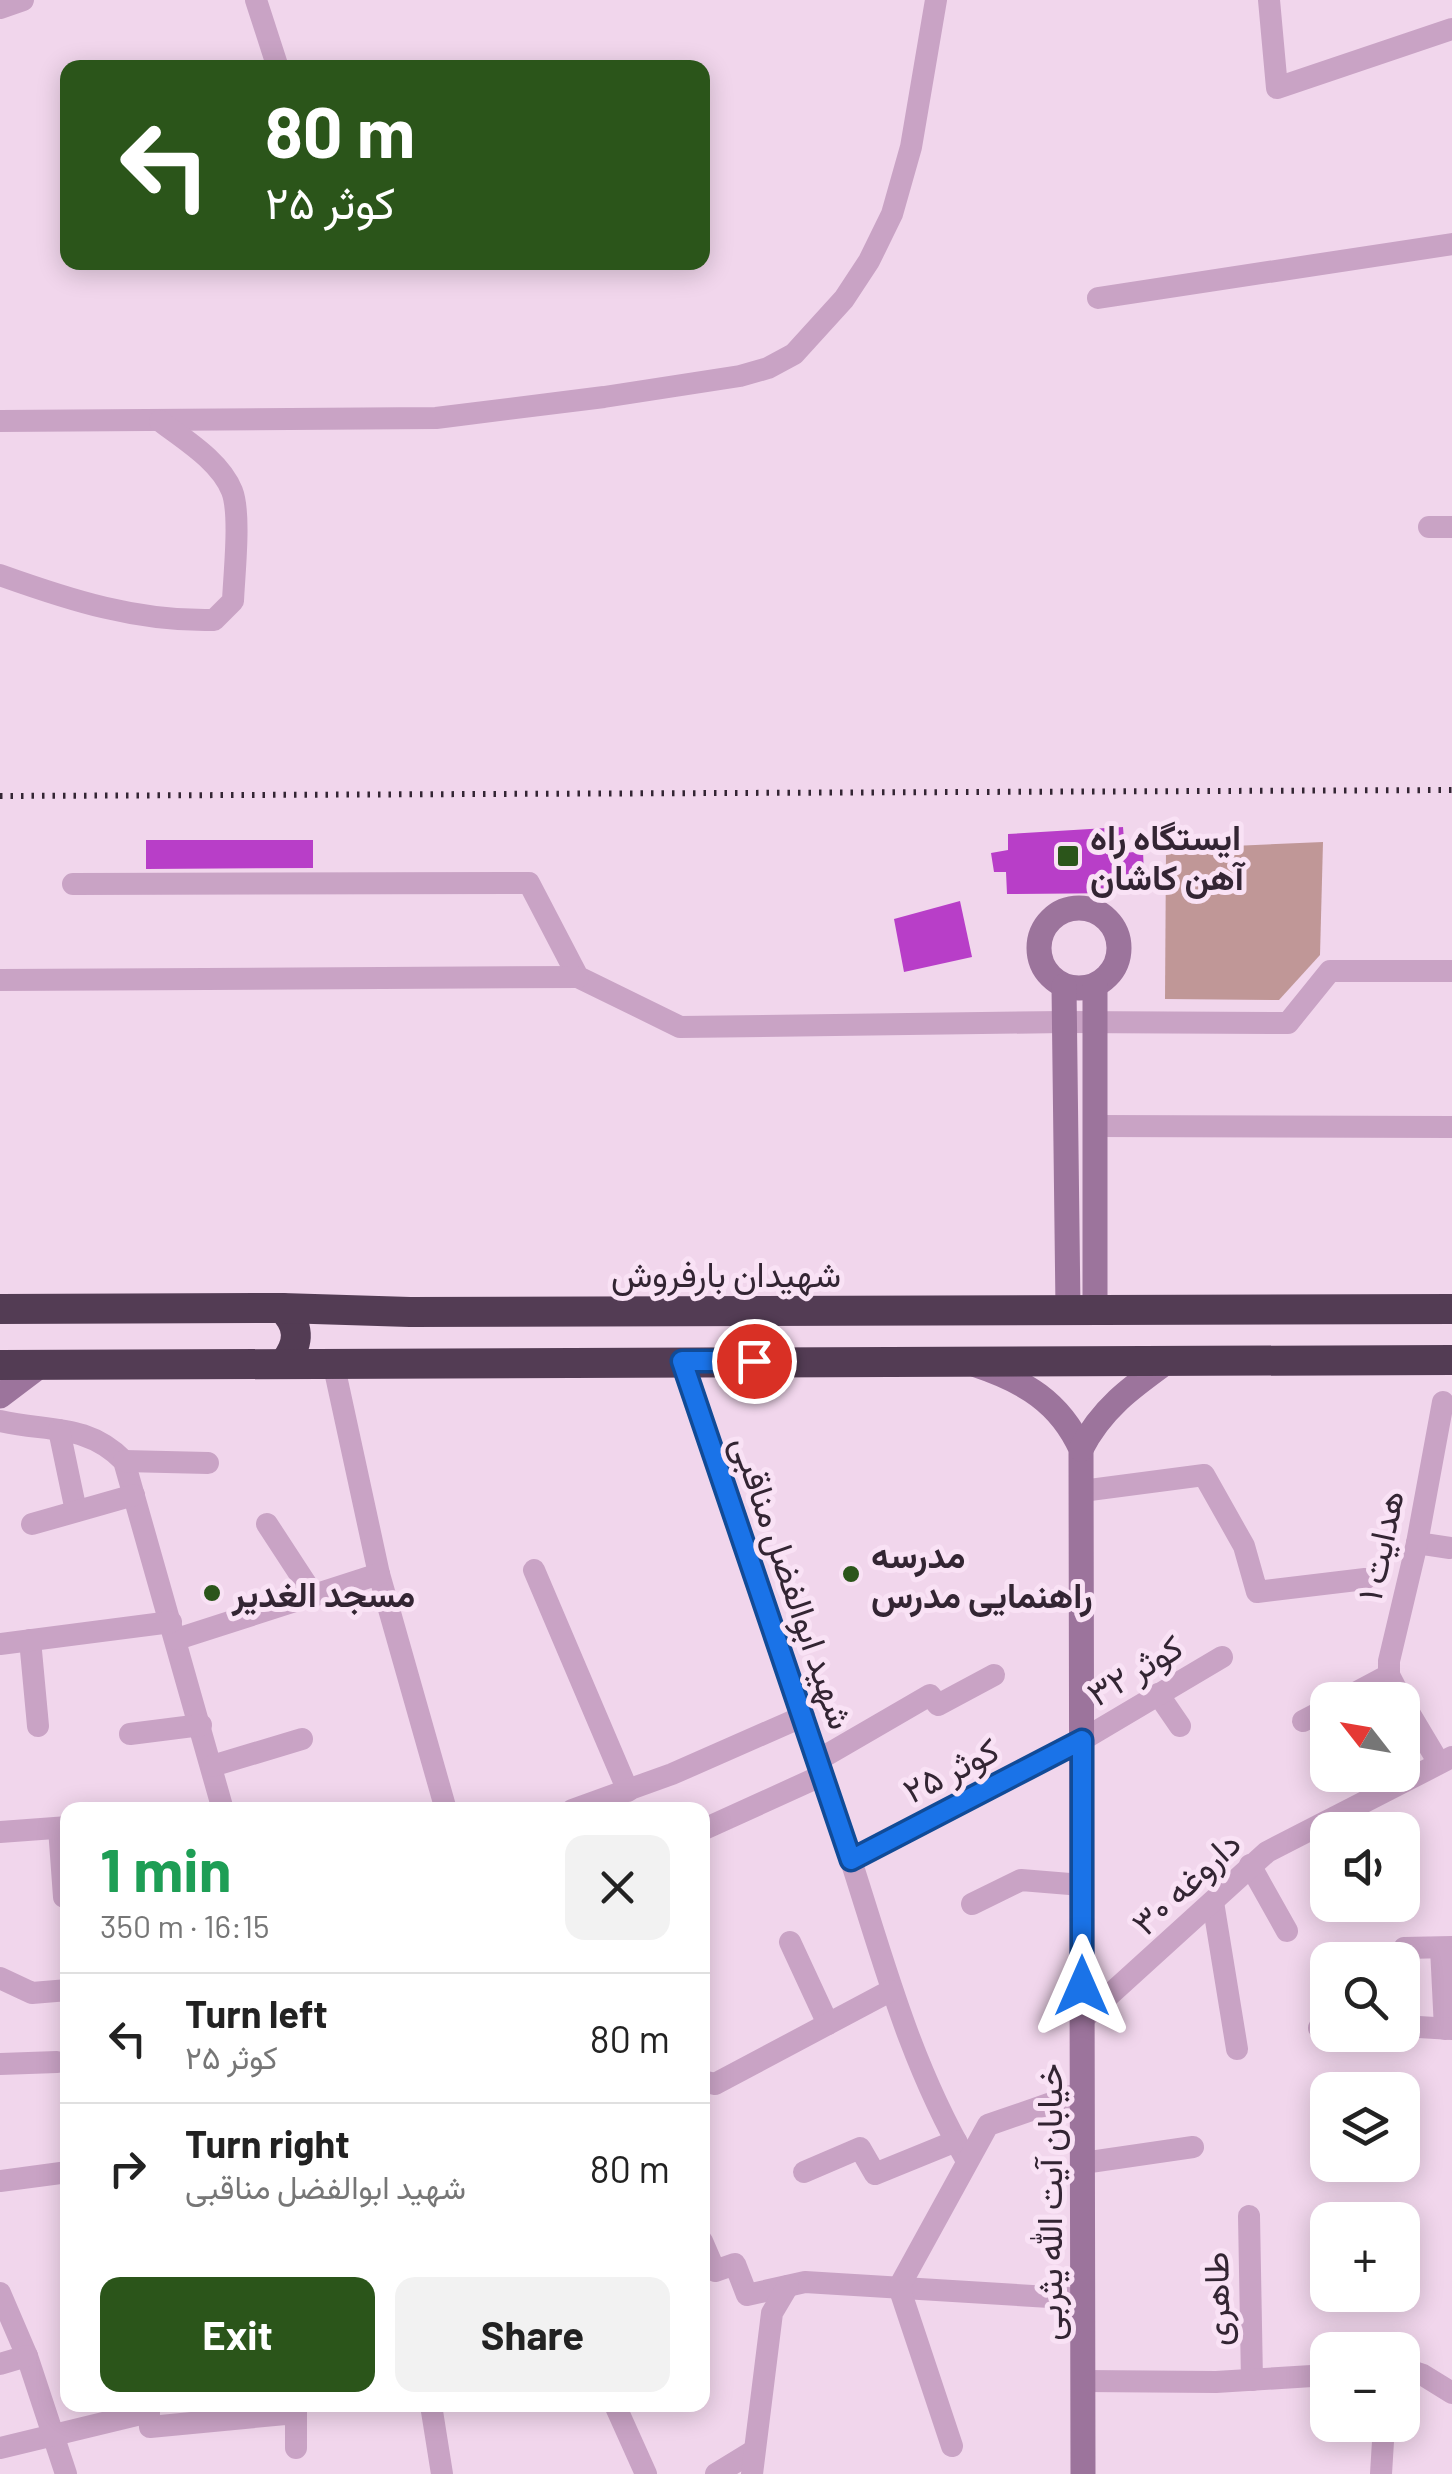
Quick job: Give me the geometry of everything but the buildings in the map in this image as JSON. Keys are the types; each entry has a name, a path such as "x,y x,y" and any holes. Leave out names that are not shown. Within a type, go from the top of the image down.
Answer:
{"highway":[{"path":"282,1308 293,1319 298,1334 294,1350 285,1362"},
{"name":"شهیدان بارفروش","path":"0,1309 1452,1309"},
{"path":"406,1362 396,1350 394,1336 398,1322 410,1312"},
{"path":"0,1365 1452,1360"}],"main road":[{"path":"1075,908 1100,912 1110,921 1120,944 1114,968 1096,986 1064,986 1045,971 1038,944 1050,919 1075,908"},
{"path":"1064,986 1065,1125 1081,1308"},
{"path":"1081,1308 1096,1126 1096,986"},
{"path":"1065,1125 1096,1126"},
{"path":"1082,1449 1105,1410 1168,1360"},
{"path":"962,1361 1007,1375 1033,1390 1071,1426 1082,1449"},
{"path":"0,1396 41,1365"},
{"name":"خیابان آیت الله یثربی","path":"1082,1449 1083,2474"}],"street":[{"path":"0,8 24,0"},
{"path":"256,0 275,60"},
{"path":"0,421 436,418 740,376 768,368 794,354 844,299 869,261 892,214 911,146 936,0"},
{"path":"1270,0 1277,88 1452,30"},
{"path":"1098,298 1452,244"},
{"path":"0,575 89,606 173,621 214,620 232,601 236,546 233,492 210,460 160,421"},
{"path":"73,884 529,884 578,977"},
{"path":"0,980 578,977 680,1028 1288,1023 1330,971 1452,971"},
{"path":"1096,1126 1452,1127"},
{"name":"شهید ابوالفضل مناقبی","path":"682,1361 804,1716 890,1991 922,2072 962,2152"},
{"path":"332,1362 379,1574 444,1802"},
{"name":"هدایت ۱","path":"1389,1675 1442,1402"},
{"path":"0,1420 59,1430 108,1444 124,1461 222,1802"},
{"path":"59,1430 76,1511"},
{"path":"124,1461 208,1463"},
{"path":"1082,1491 1204,1475 1244,1546 1257,1592 1365,1580"},
{"path":"32,1524 134,1495"},
{"path":"267,1524 314,1596"},
{"path":"1417,1543 1450,1548"},
{"path":"534,1570 628,1790"},
{"path":"0,1644 174,1631 314,1596 379,1574"},
{"path":"30,1640 38,1726"},
{"name":"کوثر ۳۲","path":"1082,1740 1222,1657"},
{"path":"710,1826 820,1768 930,1694 938,1704 994,1675"},
{"path":"1376,1682 1389,1675 1392,1682"},
{"path":"1158,1694 1180,1726"},
{"path":"594,1802 804,1716"},
{"path":"1302,1721 1310,1717"},
{"path":"130,1734 200,1725"},
{"path":"1420,1725 1446,1760"},
{"path":"212,1766 302,1739"},
{"name":"کوثر ۲۵","path":"851,1860 1082,1740"},
{"name":"داروغه ۳۰","path":"1082,2019 1250,1865 1293,1837 1446,1760"},
{"path":"1358,1807 1360,1812"},
{"path":"0,1832 60,1827"},
{"path":"1250,1865 1287,1932"},
{"path":"972,1904 1021,1880 1082,1885"},
{"path":"1213,1902 1237,2048"},
{"path":"790,1942 828,2024"},
{"path":"1420,1948 1446,1948 1448,2029 1420,2027"},
{"path":"0,1978 32,1993 60,1991"},
{"path":"710,2083 716,2084 890,1991"},
{"path":"0,2064 57,2062"},
{"path":"952,2446 899,2286 962,2152 988,2126 1082,2092"},
{"path":"1083,2164 1194,2147"},
{"path":"804,2172 860,2148 875,2174 962,2152"},
{"path":"0,2182 60,2173"},
{"name":"طاهری","path":"1250,2216 1252,2380"},
{"path":"710,2261 714,2271 735,2264 747,2295 806,2282 1083,2299"},
{"path":"716,2474 752,2463 772,2313 788,2286"},
{"path":"0,2293 27,2356 66,2474"},
{"path":"0,2364 27,2356"},
{"path":"1420,2374 1451,2384"},
{"path":"1083,2381 1310,2376"},
{"path":"0,2448 54,2437 135,2412"},
{"path":"148,2412 150,2427 296,2413 296,2448"},
{"path":"432,2412 442,2474"},
{"path":"618,2412 646,2474"},
{"path":"1382,2474 1383,2442"}],"shaded area":[{"path":"1323,842 1320,955 1279,1000 1165,999 1166,849"}],"railway":[{"path":"0,796 1452,790"}],"place":[{"name":"ایستگاه راه آهن کاشان","path":"1068,856"},
{"name":"مدرسه راهنمایی مدرس","path":"851,1574"},
{"name":"مسجد الغدیر","path":"212,1593"}],"route":[{"path":"754,1361 682,1361 851,1860 1082,1740 1082,1986"}]}
